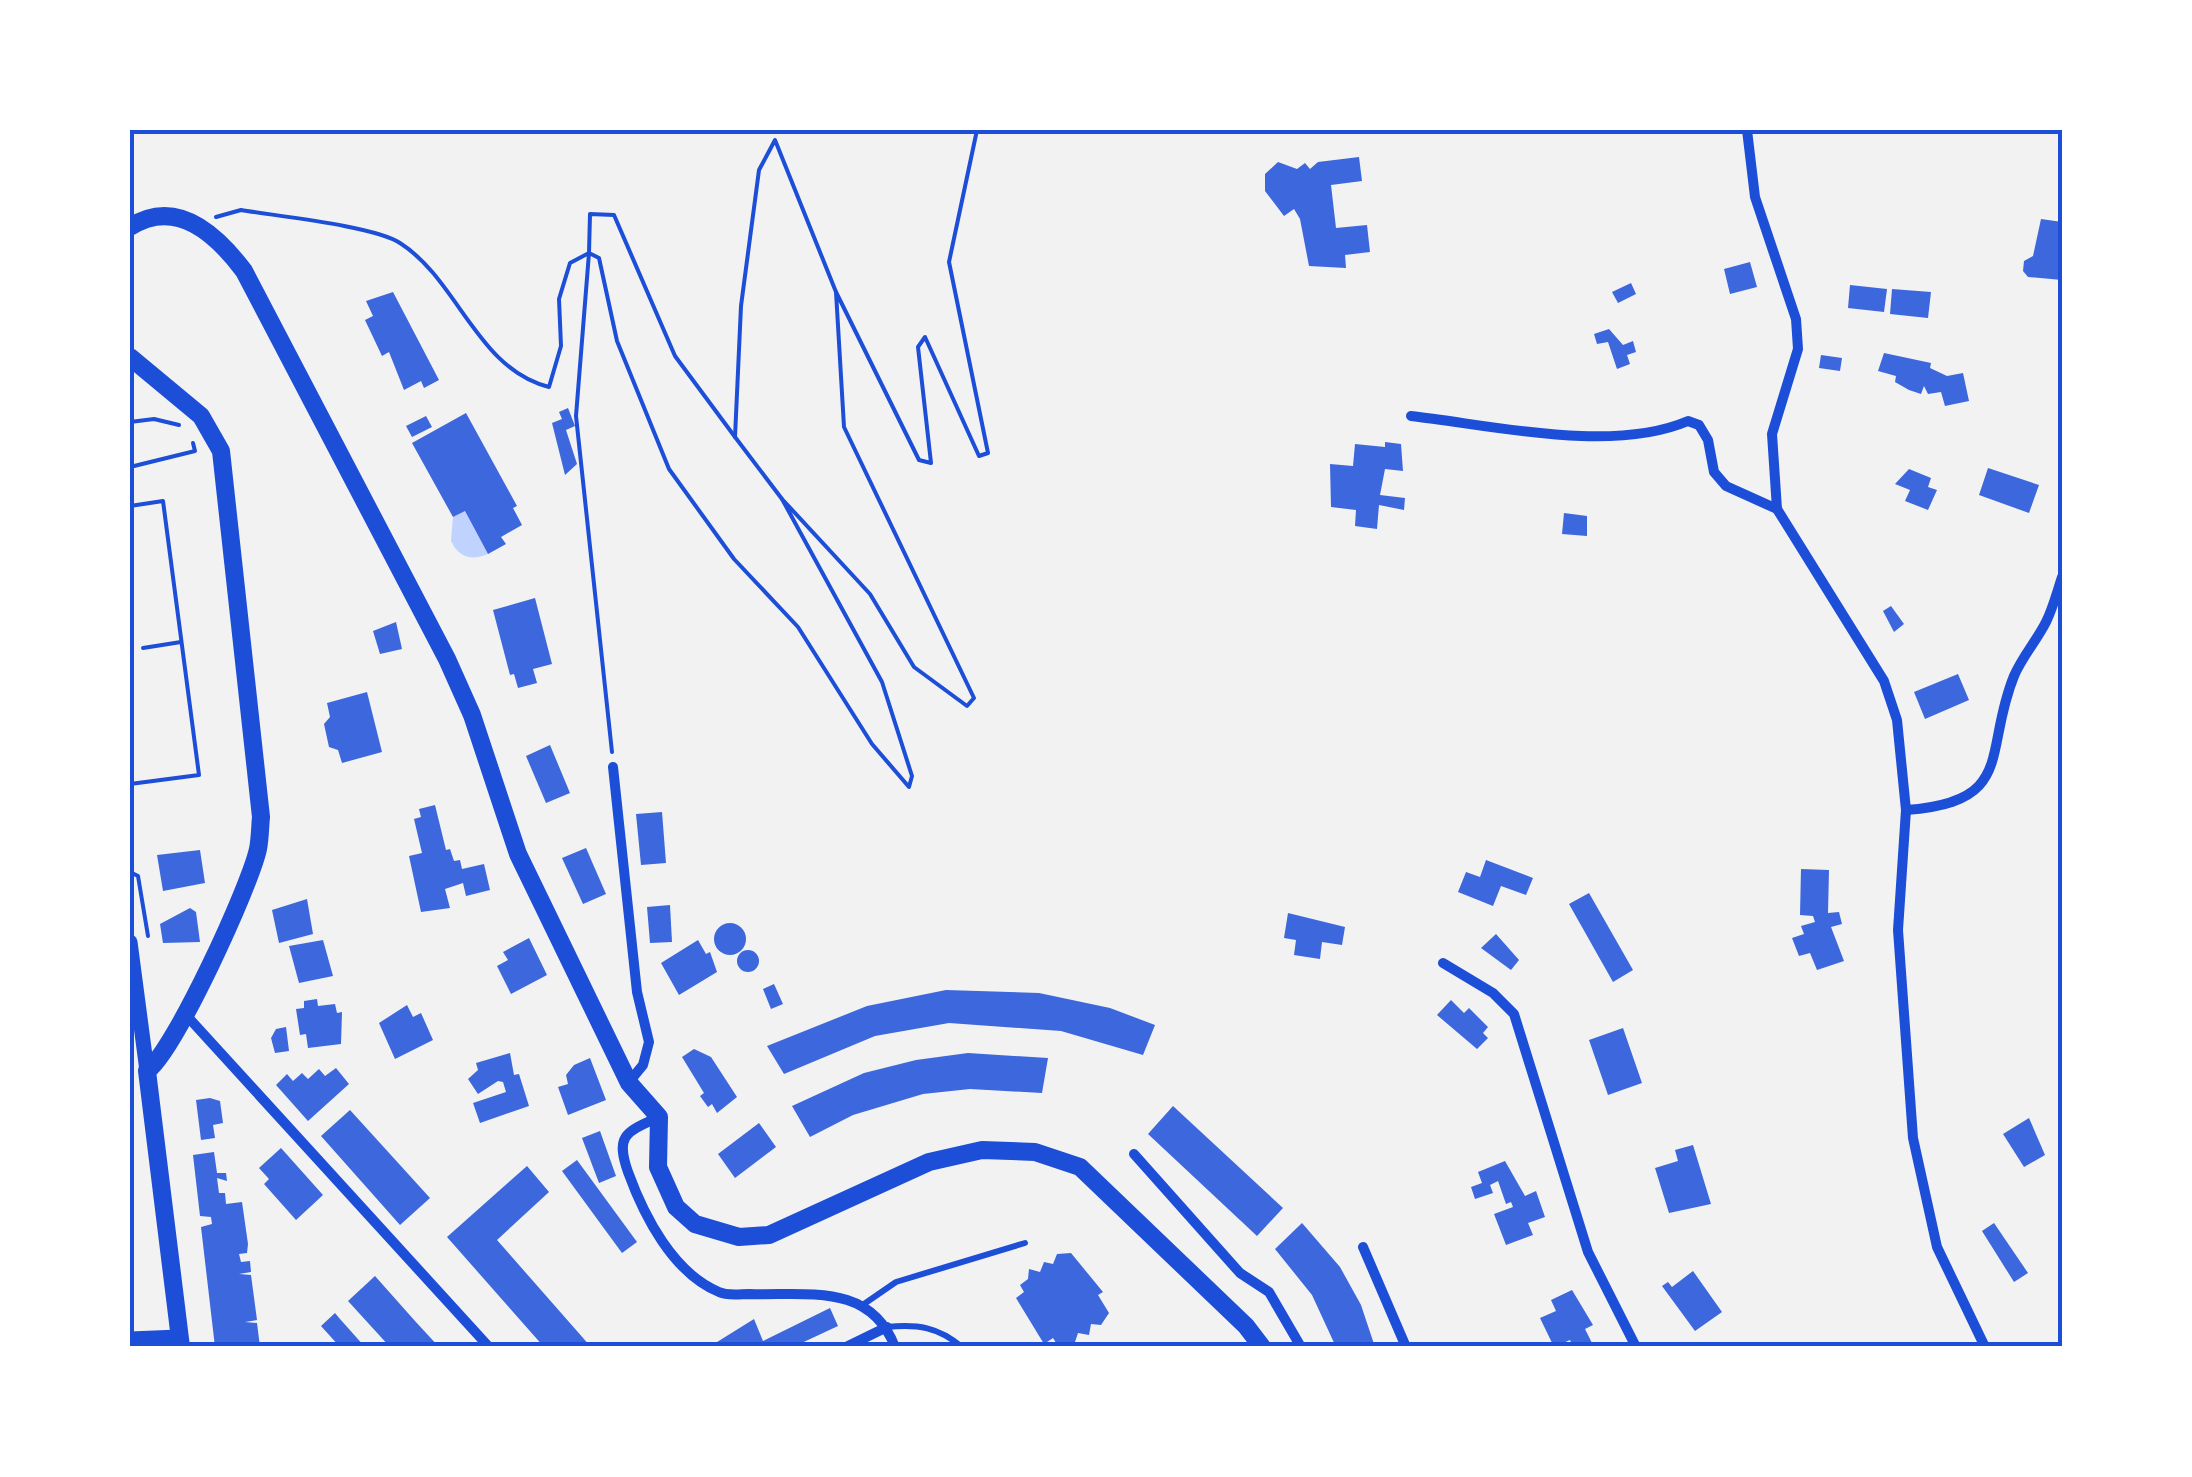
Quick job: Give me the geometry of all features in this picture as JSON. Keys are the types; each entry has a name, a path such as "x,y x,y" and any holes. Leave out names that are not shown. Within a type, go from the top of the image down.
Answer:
{"main road":[{"path":"130,227 170,217 196,222 218,236 244,270 447,659 472,715 518,854 610,1035 628,1083 659,1118 658,1167 676,1206 695,1224 739,1237 769,1235 929,1162 982,1150 1035,1152 1080,1167 1207,1287 1262,1347"},
{"path":"130,357 201,416 221,451 258,774 258,850 168,1052 147,1071 180,1342"}],"street":[{"path":"1747,130 1755,197 1796,318 1798,350 1772,434 1776,508 1884,681 1897,720 1906,810 1898,930 1913,1138 1937,1248 1985,1347"},
{"path":"1410,416 1576,434 1629,434 1688,422 1699,426 1708,440 1714,472 1726,486 1776,508"},
{"path":"1906,810 1943,808 1966,798 1983,783 1994,759 2014,676 2047,620 2062,577"},
{"path":"613,767 636,992 648,1042 642,1065 628,1083"},
{"path":"130,942 147,1071"},
{"path":"1443,963 1493,993 1514,1014 1588,1252 1636,1347"},
{"path":"186,1015 489,1347"},
{"path":"659,1118 633,1129 624,1138 621,1150 636,1194 667,1250 720,1293 840,1297 864,1304 887,1327 894,1347"},
{"path":"1134,1154 1240,1273 1270,1292 1302,1347"},
{"path":"1363,1247 1406,1347"},
{"path":"846,1347 887,1327"},
{"path":"130,1339 180,1342"}],"lane":[{"path":"864,1304 896,1282 1025,1243"},
{"path":"887,1327 918,1324 946,1334 962,1347"}],"path":[{"path":"735,436 741,306 759,170 776,130"},
{"path":"775,140 836,292 919,460 931,463 918,348 926,337 979,456 988,453 948,262 976,130"},
{"path":"196,222 241,210 397,240 421,259 494,352 519,373 549,387 560,346 559,298 570,263 589,252"},
{"path":"613,767 576,416 590,214 614,215 676,356 782,499 870,594 914,667 967,706 974,698 844,427 836,292"},
{"path":"589,252 599,258 617,341 668,469 734,559 798,627 872,744 909,787 912,776 882,682 782,499"},
{"path":"130,422 174,422 189,434 195,451 130,467"},
{"path":"130,506 163,502 199,775 130,784"},
{"path":"143,648 181,642"}],"water":[{"path":"465,511 488,554 467,556 451,541 453,517"}],"building":[{"path":"1359,157 1362,181 1331,185 1336,228 1367,225 1370,252 1345,255 1346,268 1309,266 1300,219 1294,209 1284,216 1265,191 1265,174 1278,162 1297,169 1305,163 1310,169 1318,162"},
{"path":"2041,219 2062,222 2062,280 2028,277 2023,271 2024,261 2033,256"},
{"path":"1750,262 1757,287 1730,294 1724,269"},
{"path":"1631,283 1636,294 1618,303 1612,292"},
{"path":"1850,285 1887,289 1884,312 1848,308"},
{"path":"1892,289 1931,292 1928,318 1890,314"},
{"path":"393,292 439,380 424,388 421,381 404,390 389,352 382,356 365,320 373,316 366,301"},
{"path":"1609,329 1623,345 1633,341 1636,352 1627,355 1630,364 1617,369 1608,342 1597,344 1594,334"},
{"path":"1884,353 1931,363 1930,368 1947,376 1963,373 1969,401 1945,406 1941,392 1928,394 1924,386 1921,394 1909,390 1895,382 1896,376 1878,371"},
{"path":"1821,355 1842,358 1840,371 1819,368"},
{"path":"568,408 575,426 566,430 577,464 565,475 552,423 562,419 559,412"},
{"path":"466,413 517,506 513,508 522,525 501,537 506,544 488,554 465,511 453,517 412,443"},
{"path":"426,416 432,427 412,437 406,426"},
{"path":"1385,442 1401,444 1403,471 1385,469 1380,495 1405,498 1404,510 1379,505 1377,529 1355,526 1356,510 1331,507 1330,464 1353,466 1355,444 1385,447"},
{"path":"1988,468 2039,485 2029,513 1979,495"},
{"path":"1909,469 1931,478 1928,487 1937,490 1928,510 1905,501 1910,490 1895,484"},
{"path":"1564,513 1587,516 1587,536 1562,534"},
{"path":"535,598 552,664 533,669 537,683 518,688 514,674 510,675 493,610"},
{"path":"1891,606 1904,624 1894,632 1883,611"},
{"path":"396,622 402,649 380,654 373,631"},
{"path":"1958,674 1969,700 1925,719 1914,692"},
{"path":"367,692 382,752 342,763 338,750 329,747 324,724 330,717 327,703"},
{"path":"550,745 570,793 546,803 526,756"},
{"path":"435,805 446,850 450,849 454,861 460,860 462,869 484,864 490,890 466,896 463,883 445,889 450,908 421,912 409,856 422,853 414,819 421,817 419,809"},
{"path":"662,812 666,863 641,865 636,814"},
{"path":"586,848 606,894 583,904 562,858"},
{"path":"200,850 205,883 163,891 157,855"},
{"path":"1486,860 1533,878 1526,895 1501,886 1493,906 1458,892 1466,872 1480,877"},
{"path":"1801,869 1829,870 1828,913 1839,912 1842,924 1831,927 1844,961 1817,970 1810,953 1799,956 1792,938 1804,934 1801,926 1815,922 1813,916 1800,915"},
{"path":"1589,893 1633,970 1613,982 1569,904"},
{"path":"307,899 313,934 279,943 272,910"},
{"path":"670,905 672,942 650,943 647,907"},
{"path":"190,908 196,912 200,942 163,943 160,924"},
{"path":"1288,913 1345,927 1342,945 1322,942 1320,959 1294,955 1296,940 1284,938"},
{"path":"730,923 741,928 746,939 741,950 730,955 719,950 714,939 719,928"},
{"path":"1496,934 1519,960 1511,970 1481,948"},
{"path":"529,938 547,975 511,994 497,966 508,960 503,952"},
{"path":"323,940 333,976 299,983 289,946"},
{"path":"698,940 706,954 710,952 717,972 679,995 661,963"},
{"path":"748,950 756,953 756,969 748,972 740,969 737,961 740,953"},
{"path":"774,984 783,1004 771,1009 763,989"},
{"path":"946,990 1039,993 1110,1008 1155,1025 1143,1055 1061,1031 949,1023 875,1036 784,1074 767,1046 867,1006"},
{"path":"317,999 318,1006 335,1004 337,1013 342,1012 341,1044 308,1048 306,1034 300,1035 296,1009 304,1008 304,1001"},
{"path":"1451,1000 1464,1013 1469,1008 1488,1027 1483,1033 1488,1038 1477,1049 1437,1015"},
{"path":"407,1005 413,1017 421,1013 433,1040 395,1059 379,1023"},
{"path":"286,1027 289,1051 275,1053 271,1038 276,1029"},
{"path":"1623,1028 1642,1083 1608,1095 1589,1040"},
{"path":"694,1049 711,1057 737,1097 717,1113 700,1096 704,1093 682,1057"},
{"path":"510,1053 514,1075 519,1074 529,1106 480,1123 473,1103 506,1092 503,1082 498,1081 478,1094 468,1079 478,1070 476,1063"},
{"path":"968,1053 1048,1058 1042,1093 970,1089 923,1094 853,1115 810,1137 792,1106 864,1073"},
{"path":"590,1058 606,1100 568,1115 558,1087 568,1084 566,1075 574,1065"},
{"path":"336,1068 349,1084 308,1121 276,1085 287,1074 293,1081 302,1073 308,1079 319,1069 325,1076"},
{"path":"196,1100 220,1101 223,1123 213,1125 215,1138 201,1140"},
{"path":"1173,1106 1283,1208 1257,1236 1148,1134"},
{"path":"350,1110 430,1198 400,1225 321,1136"},
{"path":"2029,1118 2045,1155 2024,1167 2003,1134"},
{"path":"759,1123 776,1147 735,1178 718,1154"},
{"path":"600,1131 616,1176 599,1183 582,1138"},
{"path":"1693,1145 1711,1204 1669,1213 1655,1168 1678,1161 1675,1150"},
{"path":"281,1148 323,1195 296,1220 264,1184 269,1179 259,1168"},
{"path":"214,1152 217,1173 226,1173 227,1181 217,1178 219,1193 225,1193 226,1204 242,1202 248,1244 247,1253 239,1254 241,1262 250,1261 251,1272 239,1274 251,1275 257,1320 245,1322 257,1323 260,1347 215,1347 201,1227 212,1224 211,1217 200,1216 193,1155"},
{"path":"577,1160 637,1242 622,1253 562,1171"},
{"path":"1505,1161 1525,1196 1536,1191 1545,1217 1528,1223 1533,1235 1506,1245 1494,1214 1513,1207 1511,1202 1506,1204 1498,1181 1490,1185 1493,1193 1475,1199 1471,1187 1482,1183 1478,1172"},
{"path":"527,1166 549,1192 497,1240 591,1347 544,1347 447,1237"},
{"path":"1302,1223 1340,1267 1361,1305 1375,1347 1336,1347 1312,1295 1275,1249"},
{"path":"1994,1223 2028,1273 2014,1282 1982,1231"},
{"path":"1071,1253 1103,1292 1098,1295 1109,1313 1101,1325 1091,1324 1089,1335 1078,1333 1075,1342 1058,1346 1053,1338 1044,1344 1016,1298 1024,1292 1020,1285 1028,1279 1029,1269 1040,1272 1044,1262 1053,1264 1057,1254"},
{"path":"1693,1271 1722,1312 1695,1331 1662,1286 1668,1282 1672,1287"},
{"path":"375,1276 439,1347 390,1347 348,1301"},
{"path":"1572,1290 1593,1325 1585,1329 1594,1347 1573,1347 1570,1340 1554,1347 1540,1318 1556,1311 1551,1300"},
{"path":"830,1308 838,1326 793,1347 709,1347 754,1319 763,1341"},
{"path":"335,1313 365,1347 340,1347 321,1326"}]}
